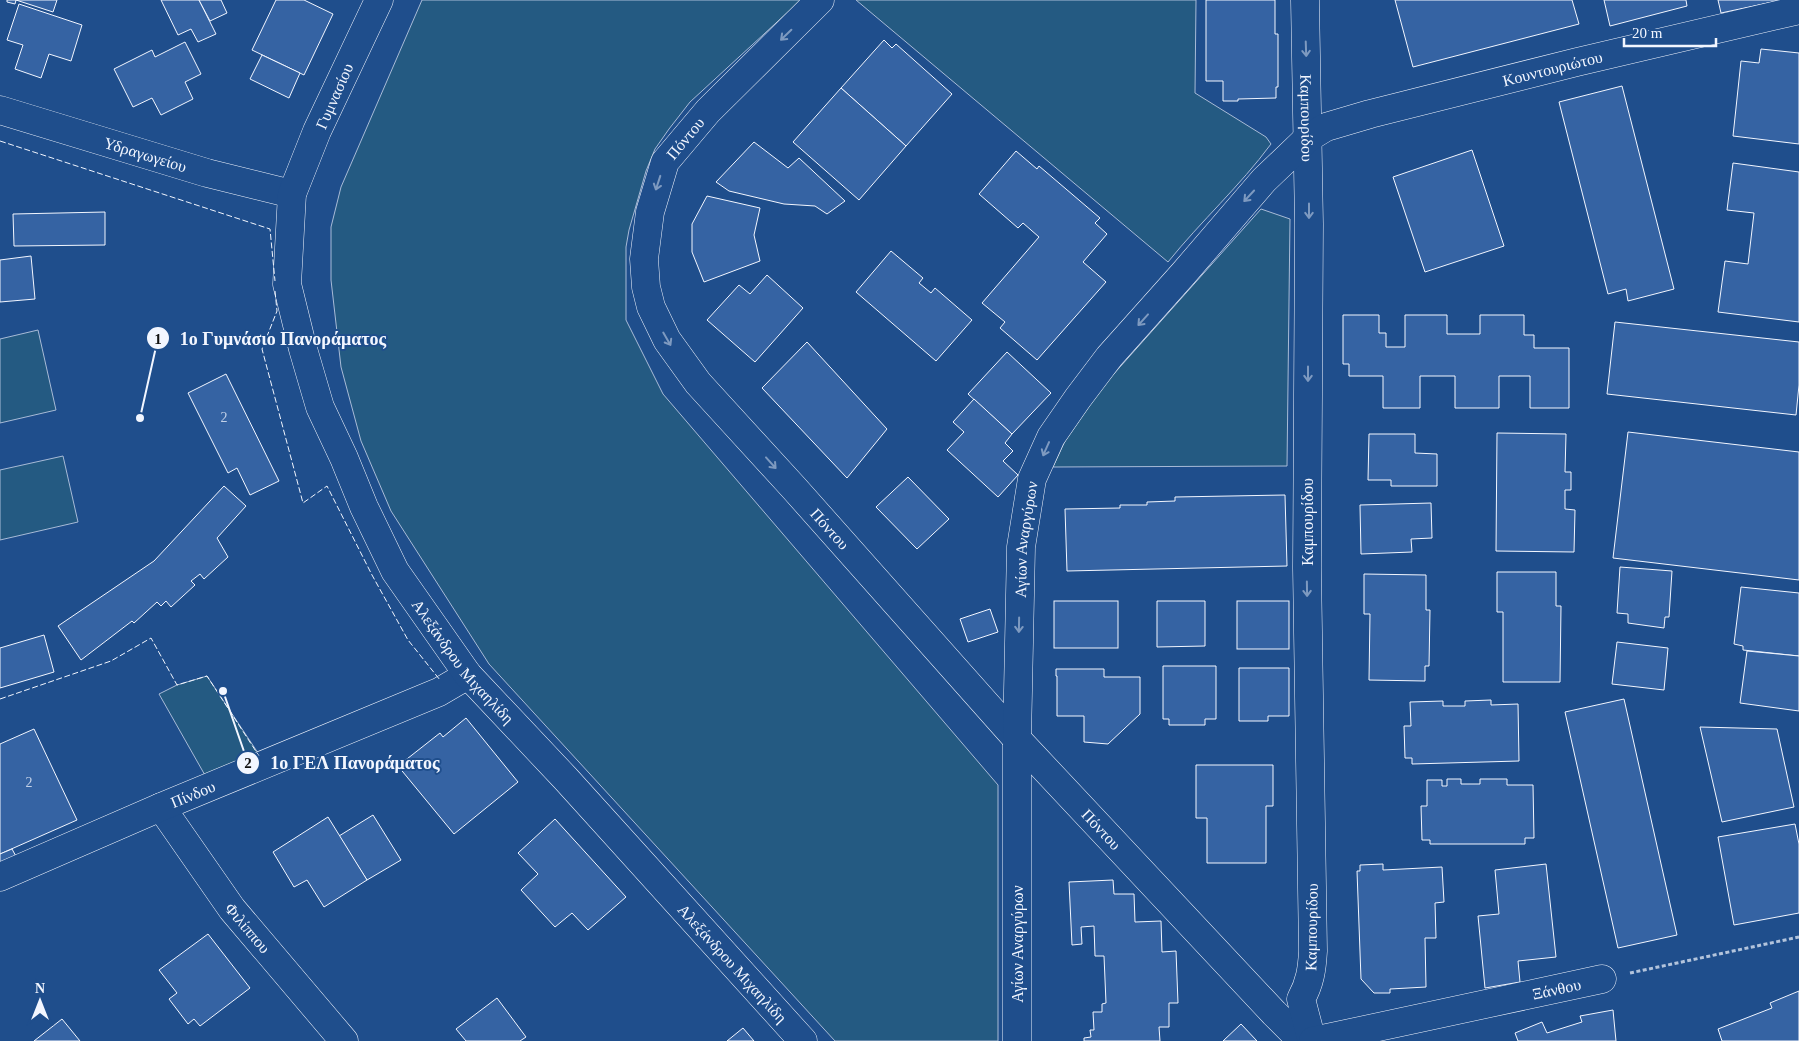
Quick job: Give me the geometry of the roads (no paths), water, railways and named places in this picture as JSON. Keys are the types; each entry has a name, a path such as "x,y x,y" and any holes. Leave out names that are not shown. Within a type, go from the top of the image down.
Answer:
{"street":[{"name":"Γυμνασίου","path":"292,194 318,132 379,0"},
{"name":"Πόντου","path":"820,0 708,111 665,162 650,212 644,259 650,307 667,340 698,384 794,488 1017,740 1274,1014 1302,1041"},
{"name":"Καμπουρίδου","path":"1302,999 1308,987 1313,951 1306,568 1308,138 1305,0"},
{"name":"Κουντουριώτου","path":"1308,138 1326,127 1370,114 1578,62 1799,10"},
{"name":"Υδραγωγείου","path":"0,110 207,173 292,194"},
{"name":"Αγίων Αναργύρων","path":"1016,1041 1017,740 1021,547 1032,479 1051,437 1109,357 1243,203 1308,138"},
{"name":"Aλεξάνδρου Mιχαηλίδη","path":"292,194 287,284 303,349 320,406 364,507 395,571 468,675 566,779 803,1041"},
{"name":"Πίνδου","path":"0,877 160,807 438,692 468,675"},
{"name":"Φιλίππου","path":"160,807 232,909 344,1041"},
{"name":"Ξάνθου","path":"1313,1041 1602,979"},
{"path":"1274,1014 1302,999 1313,1041"}],"place":[{"name":"1ο Γυμνάσιο Πανοράματος","path":"140,418"},
{"name":"1ο ΓΕΛ Πανοράματος","path":"223,691"}]}
